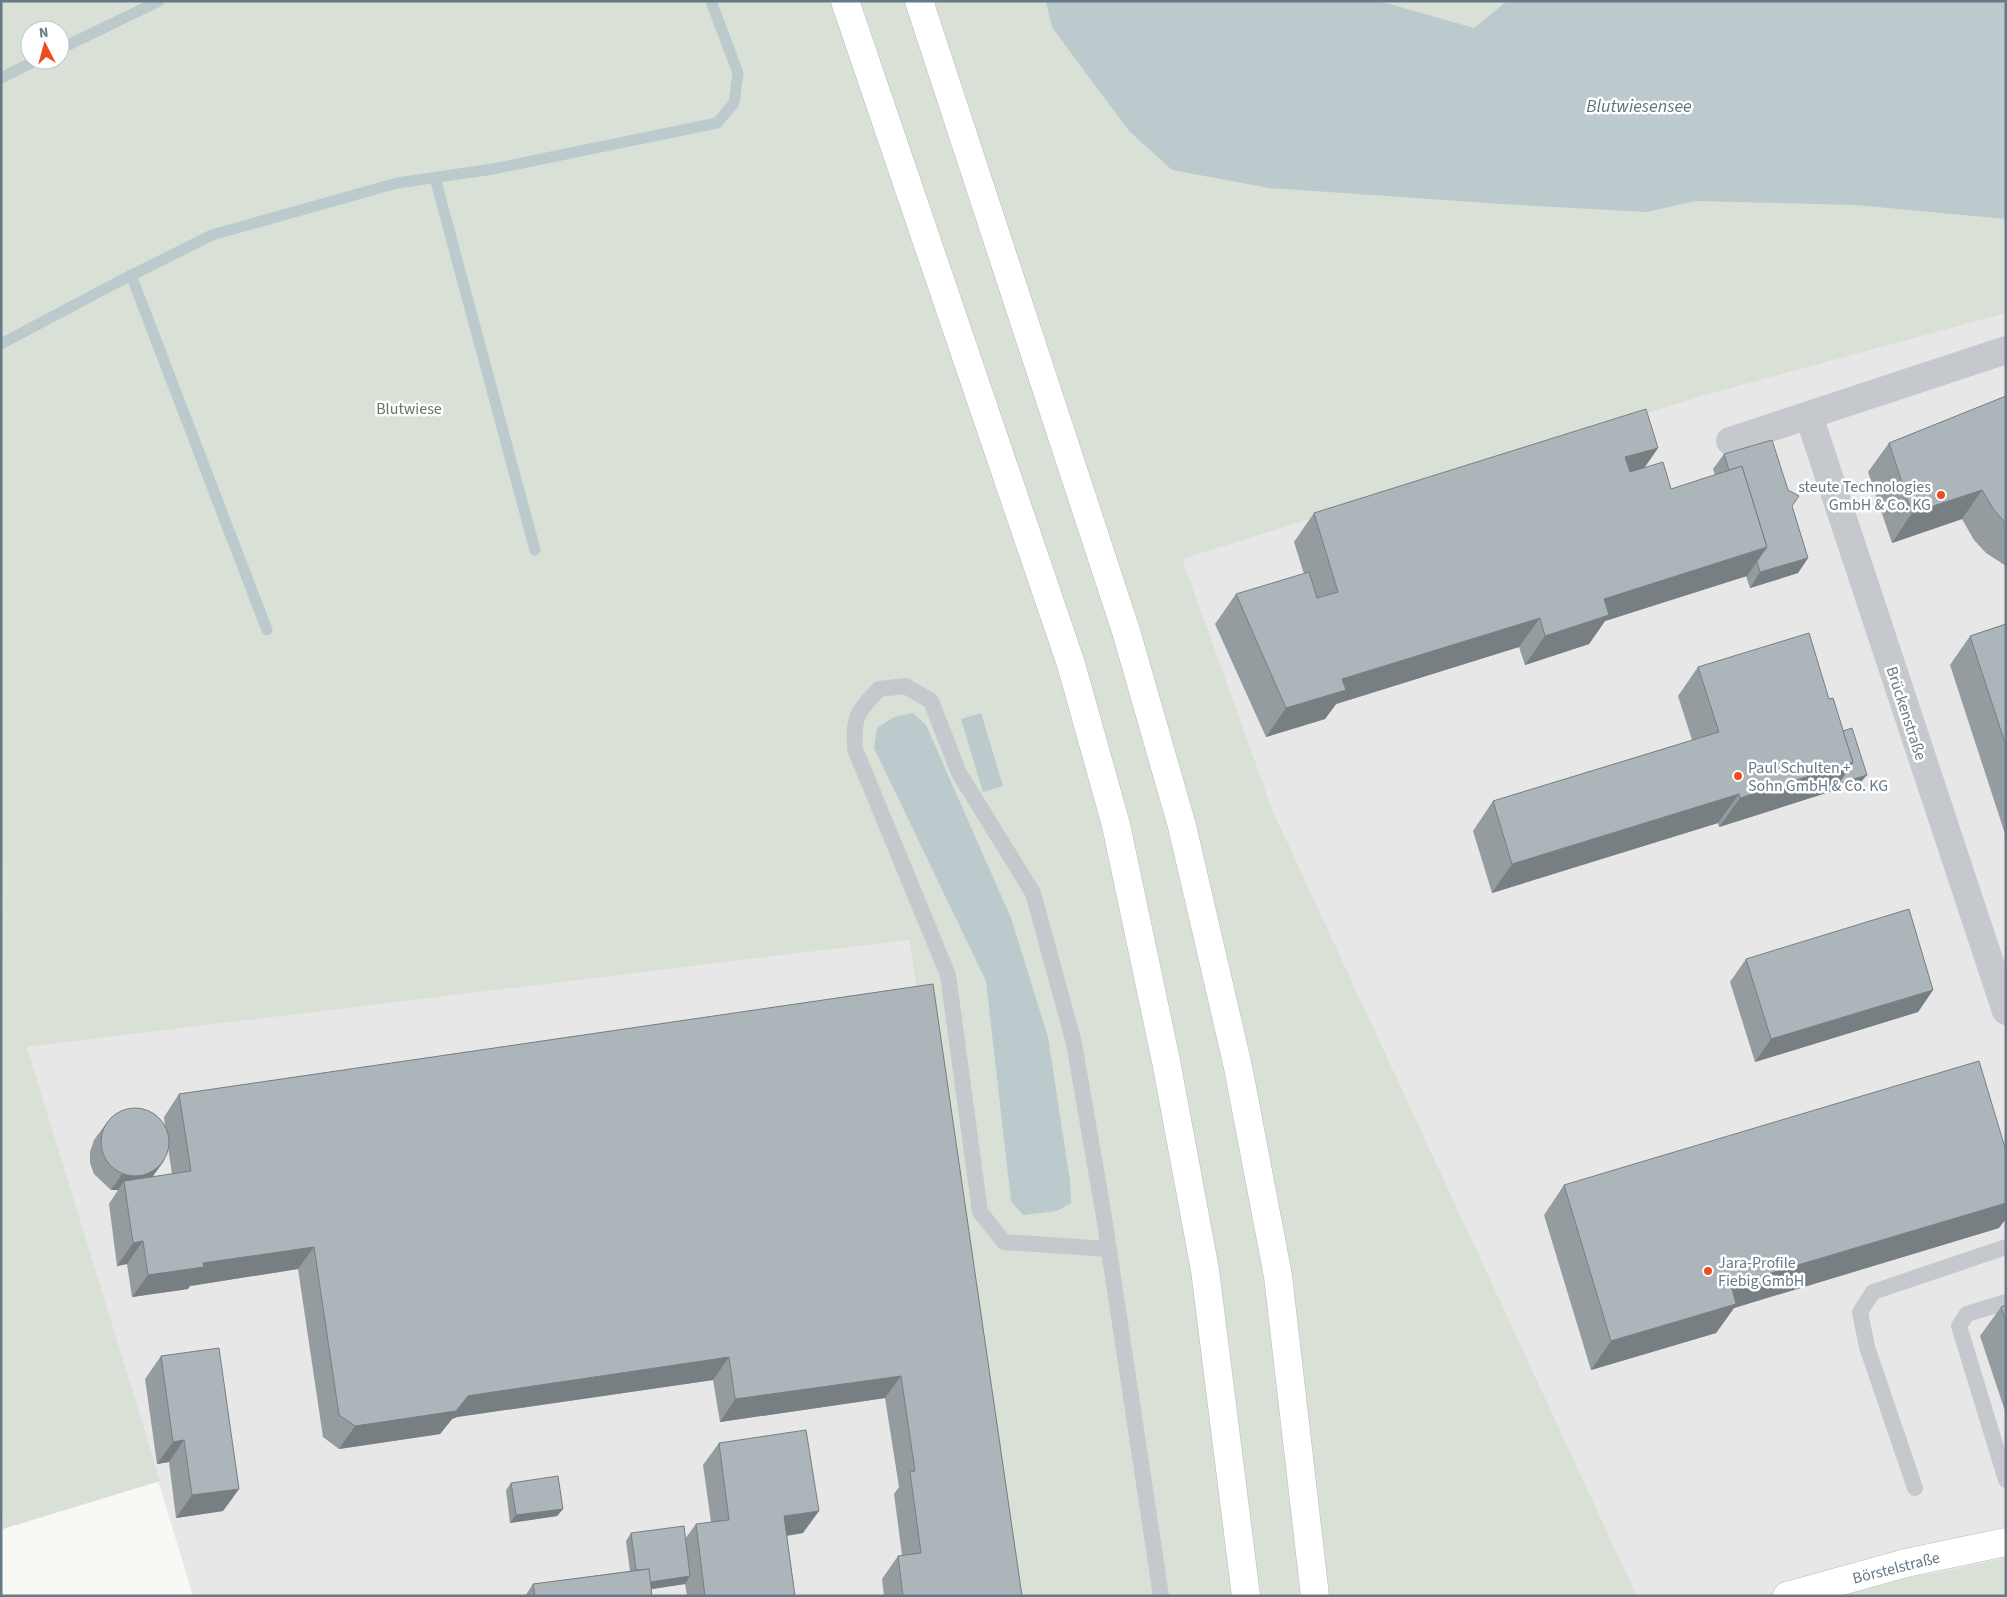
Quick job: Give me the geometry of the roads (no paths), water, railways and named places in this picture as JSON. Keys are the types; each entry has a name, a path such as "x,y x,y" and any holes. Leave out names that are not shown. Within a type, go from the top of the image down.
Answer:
{"main road":[{"path":"845,1 1070,664 1116,825 1166,1060 1204,1270 1246,1596"},
{"path":"919,1 1126,631 1182,826 1238,1067 1278,1276 1315,1596"},
{"name":"Börstelstraße","path":"1787,1596 1906,1563 2006,1542"}],"street":[{"path":"1730,441 2006,350"},
{"name":"Brückenstraße","path":"1809,416 2006,1011"}],"lane":[{"path":"1108,1249 1004,1242 980,1212 948,975 855,749 854,725 860,708 879,689 905,686 932,701 959,773 1033,893 1074,1043 1108,1249 1161,1596"},
{"path":"1915,1488 1866,1347 1860,1312 1873,1292 2006,1247"},
{"path":"2006,1302 1967,1314 1960,1326 2006,1480"}],"water":[{"name":"Blutwiesensee","path":"1046,1 1379,1 1474,28 1507,1 2006,1 2006,219 1856,205 1695,201 1647,212 1503,204 1269,188 1172,170 1129,131 1085,72 1052,27"},
{"path":"913,713 926,725 1011,918 1048,1037 1070,1181 1071,1203 1057,1211 1023,1215 1011,1201 986,981 874,748 877,728 894,717"},
{"path":"981,713 1003,786 983,792 961,719"}],"waterway":[{"path":"70,44 159,1"},
{"path":"1,344 212,235 397,183 493,169 717,123 734,103 738,73 711,1"},
{"path":"1,78 20,68"},
{"path":"435,178 535,550"},
{"path":"131,275 267,630"}],"place":[{"name":"steute Technologies GmbH & Co. KG","path":"1941,495"},
{"name":"Paul Schulten + Sohn GmbH & Co. KG","path":"1738,776"},
{"name":"Jara-Profile Fiebig GmbH","path":"1708,1271"}],"park label":[{"name":"Blutwiese","path":"409,408"}]}
